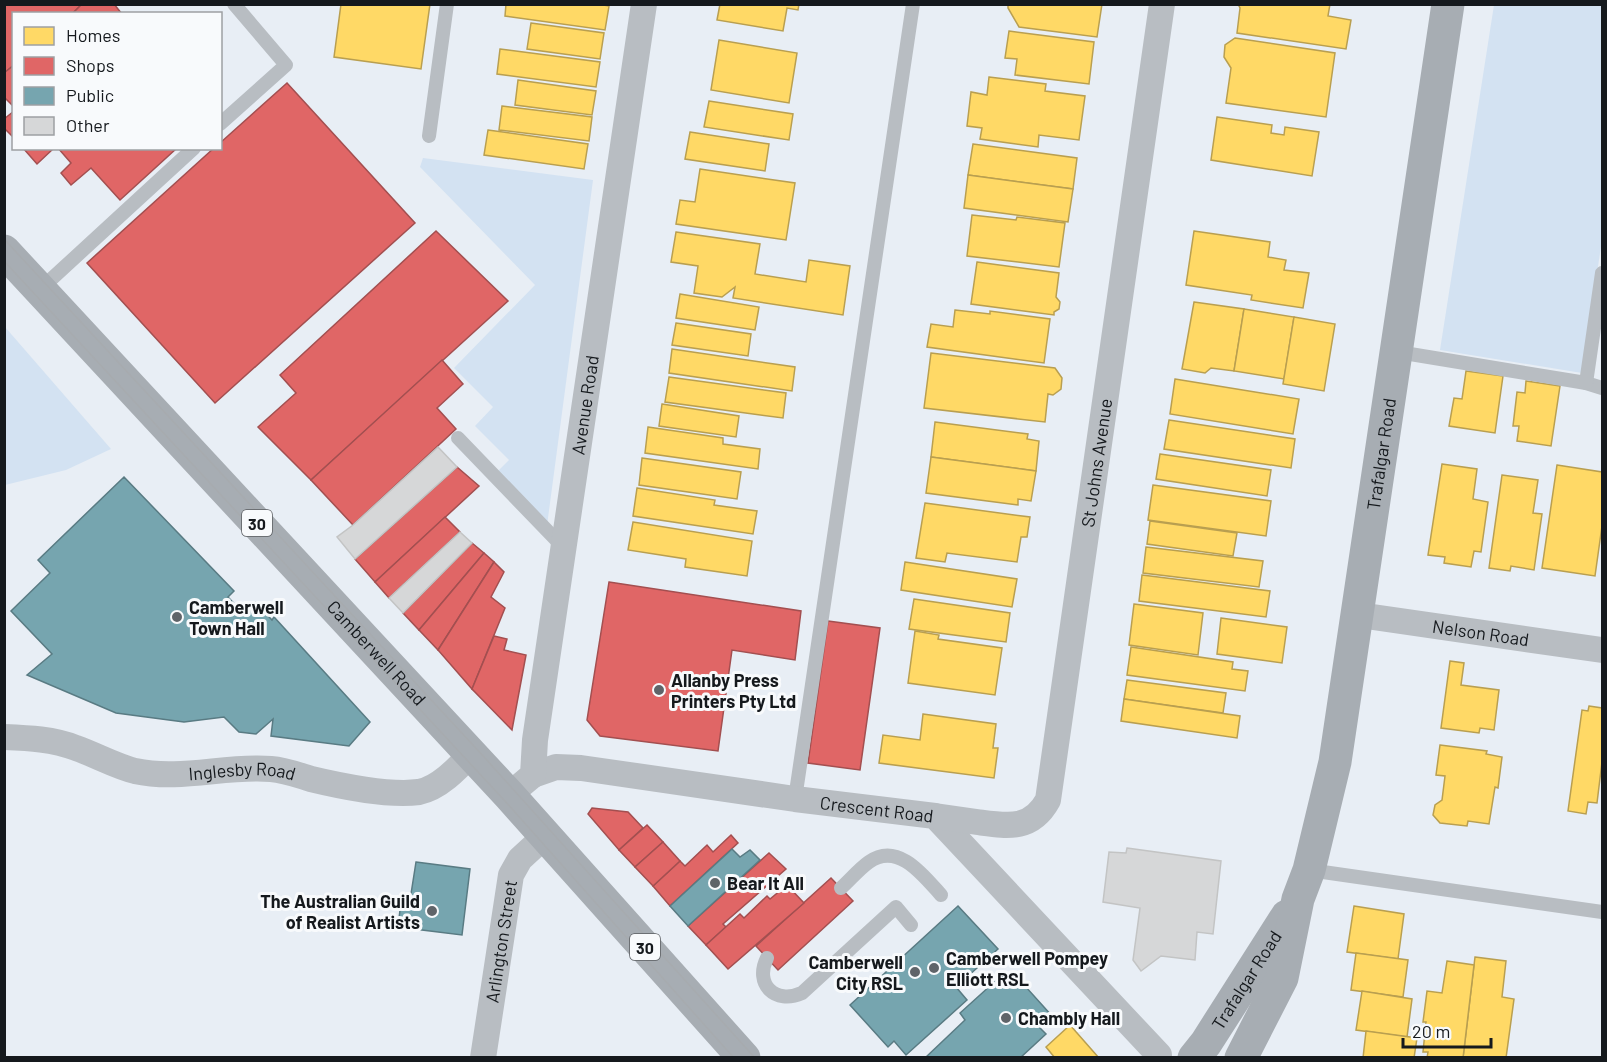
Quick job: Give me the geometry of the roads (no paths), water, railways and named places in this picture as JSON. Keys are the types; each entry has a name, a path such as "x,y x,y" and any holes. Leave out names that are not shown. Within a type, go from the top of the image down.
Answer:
{"main road":[{"name":"Trafalgar Road","path":"1241,1058 1282,978 1303,884 1323,818 1335,762 1359,615 1448,4"},
{"name":"Camberwell Road","path":"4,251 470,755 521,785 545,836 744,1058"},
{"name":"Trafalgar Road","path":"1194,1058 1206,1043 1303,884"}],"street":[{"name":"Avenue Road","path":"521,785 535,740 644,4"},
{"name":"St Johns Avenue","path":"935,816 1007,826 1022,824 1043,810 1048,801 1162,4"},
{"name":"Nelson Road","path":"1359,615 1602,650"},
{"name":"Inglesby Road","path":"4,737 57,742 120,766 148,773 180,774 269,769 330,783 393,792 427,790 446,777 470,755"},
{"name":"Crescent Road","path":"521,785 553,767 581,768 795,799 935,816 1159,1055"},
{"name":"Arlington Street","path":"483,1058 511,875 520,859 545,836"}],"lane":[{"path":"222,122 286,65 234,4"},
{"path":"429,136 447,4"},
{"path":"795,799 913,4"},
{"path":"38,287 46,284 192,150"},
{"path":"1586,383 1602,273"},
{"path":"1398,352 1586,383 1602,388"},
{"path":"458,438 563,547"},
{"path":"841,888 868,863 876,858 889,856 904,859 915,865 941,895"},
{"path":"1303,884 1602,912"},
{"path":"767,958 763,966 764,983 773,993 782,997 793,997 802,993 896,908 911,925"}],"tram line":[{"path":"4,239 485,758 755,1058"},
{"path":"4,261 504,800 734,1058"}],"place":[{"name":"Camberwell Town Hall","path":"177,617"},
{"name":"Allanby Press Printers Pty Ltd","path":"659,690"},
{"name":"Bear It All","path":"715,883"},
{"name":"The Australian Guild of Realist Artists","path":"432,911"},
{"name":"Camberwell Pompey Elliott RSL","path":"934,968"},
{"name":"Camberwell City RSL","path":"915,972"},
{"name":"Chambly Hall","path":"1006,1018"}]}
